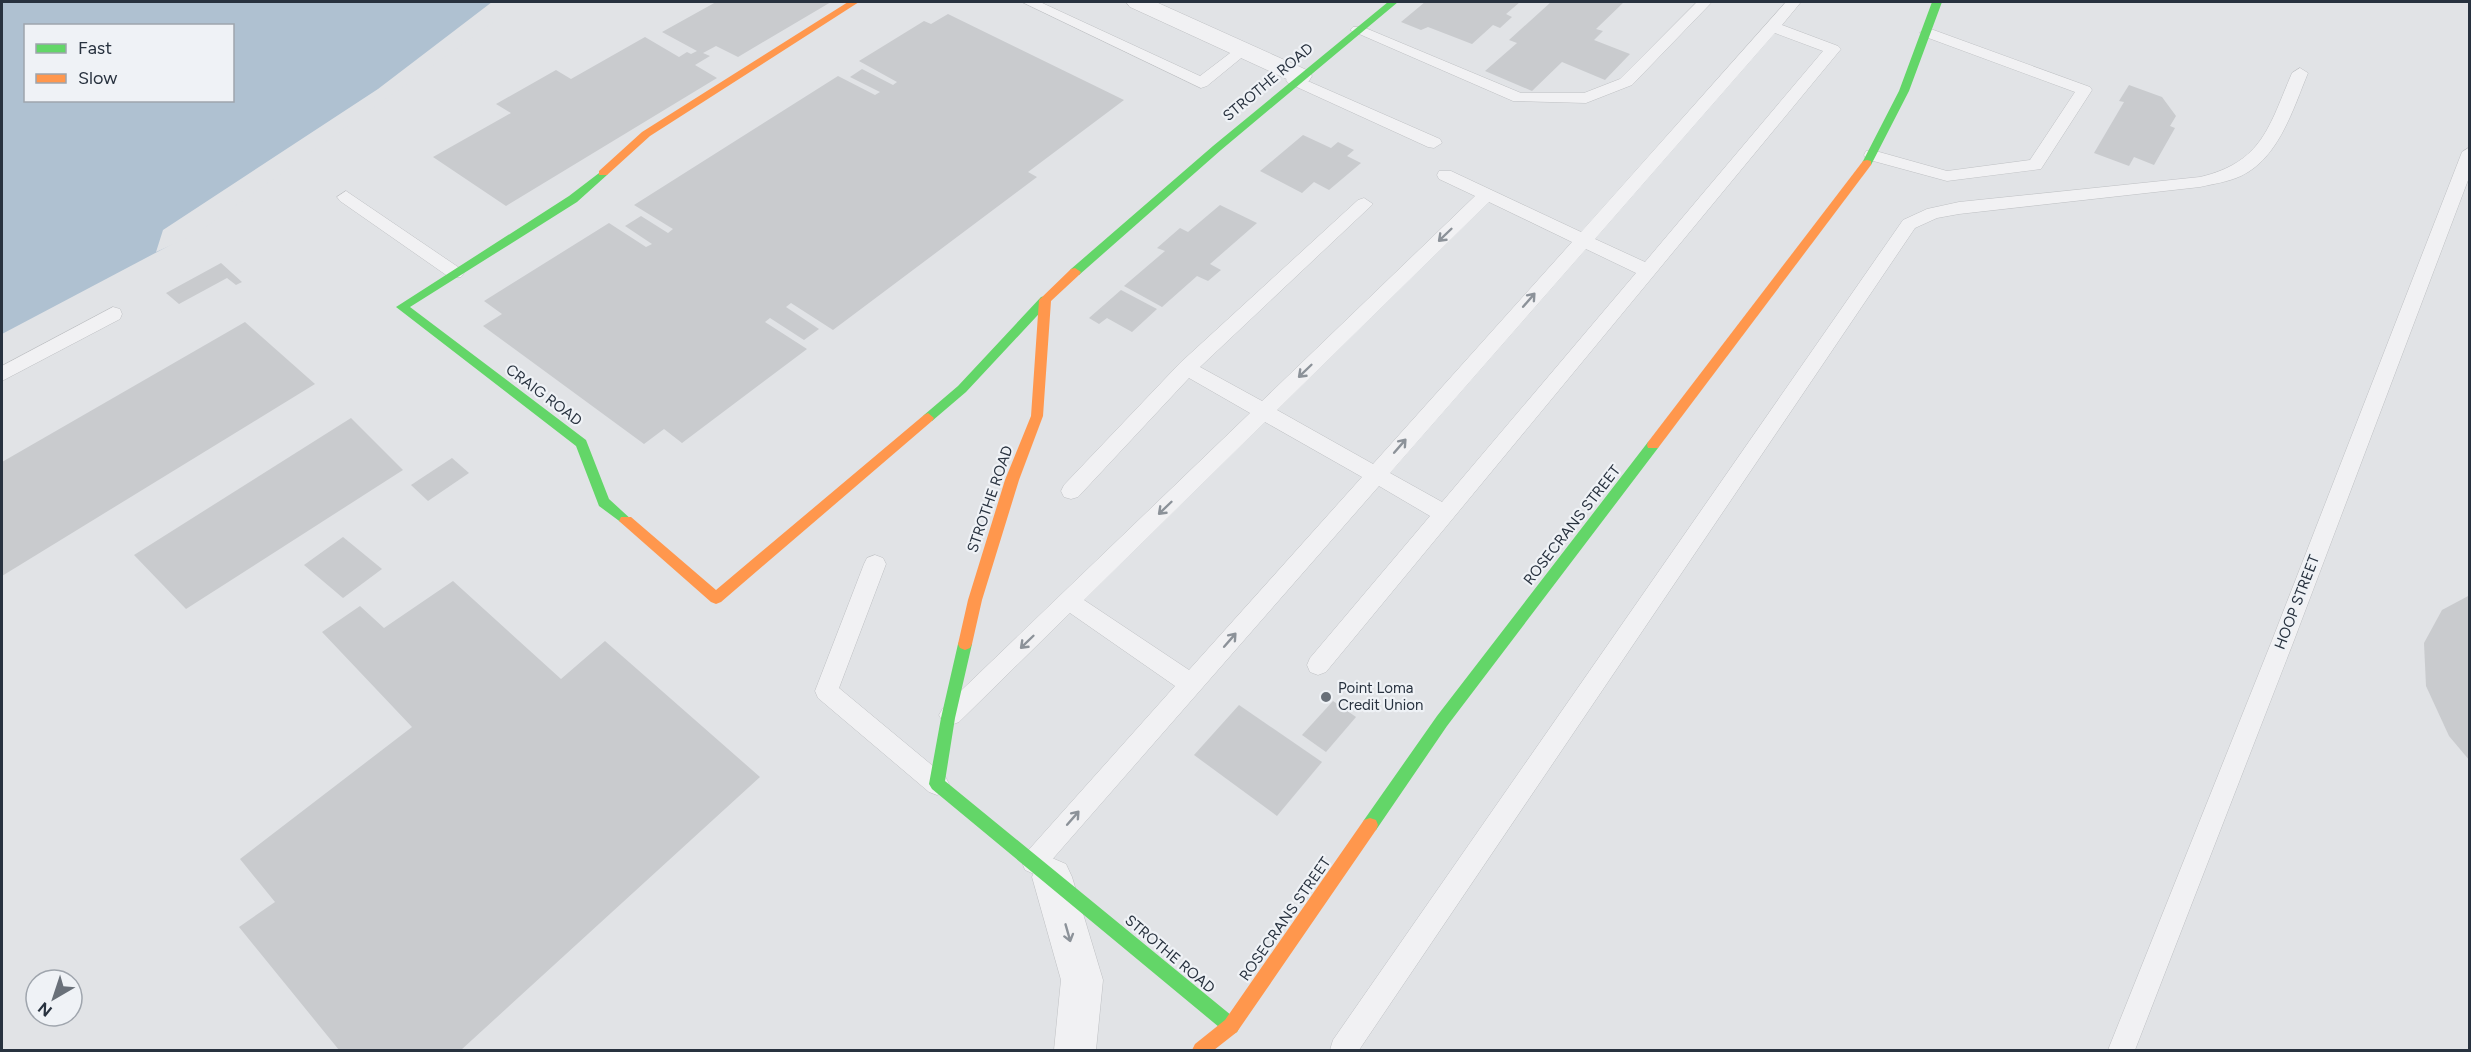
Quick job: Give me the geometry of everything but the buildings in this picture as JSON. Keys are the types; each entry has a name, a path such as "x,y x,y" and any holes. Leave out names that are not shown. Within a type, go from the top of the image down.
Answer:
{"street":[{"name":"CRAIG ROAD","path":"854,2 646,134 573,199 402,307 580,443 604,502 716,598 962,388 1045,300"},
{"path":"1138,2 1243,50 1297,78"},
{"name":"STROTHE ROAD","path":"1231,1026 937,784 948,718 975,600 1012,480 1037,416 1045,300 1139,212 1297,78 1394,2"},
{"name":"ROSECRANS STREET","path":"1201,1050 1231,1026 1442,721 1831,214 1872,155 1895,114 1928,33 1937,2"},
{"path":"1043,869 1082,980 1075,1050"}],"lane":[{"path":"1029,2 1201,83 1243,50"},
{"path":"1358,30 1519,98 1586,98 1626,82 1705,2"},
{"path":"1043,869 1191,684 1794,2"},
{"path":"1318,665 1833,49 1772,27"},
{"path":"1872,155 1947,177 2035,165 2084,90 1928,33"},
{"path":"1342,1050 1909,224 1932,213 1959,208 2200,182 2235,172 2248,164 2269,141 2301,73"},
{"path":"1297,78 1434,143"},
{"name":"HOOP STREET","path":"2121,1050 2282,642 2469,152"},
{"path":"1445,175 1648,271"},
{"path":"948,718 1486,195"},
{"path":"345,197 455,273"},
{"path":"1071,490 1187,368 1364,204"},
{"path":"2,374 113,314"},
{"path":"1187,368 1445,514"},
{"path":"875,564 826,691 937,784"},
{"path":"1069,602 1191,684"}],"water":[{"path":"2,2 519,2 195,232 2,334"}],"pier":[{"path":"492,2 522,2 196,234 156,252 163,230 378,89"}],"traffic: fast":[{"path":"1075,272 1217,148 1393,2"},
{"path":"1867,163 1904,91 1937,2"},
{"path":"603,173 573,199 402,307 581,443 604,502 626,521"},
{"path":"928,418 962,389 1045,300"},
{"path":"1370,825 1442,721 1653,445"},
{"path":"965,644 948,718 937,784 1231,1026"}],"traffic: slow":[{"path":"603,173 646,134 854,2"},
{"path":"1653,445 1867,163"},
{"path":"965,644 975,600 1012,480 1037,416 1045,300 1075,272"},
{"path":"626,521 716,598 928,418"},
{"path":"1201,1050 1231,1026 1370,825"}],"place":[{"name":"Point Loma Credit Union","path":"1326,697"}]}
